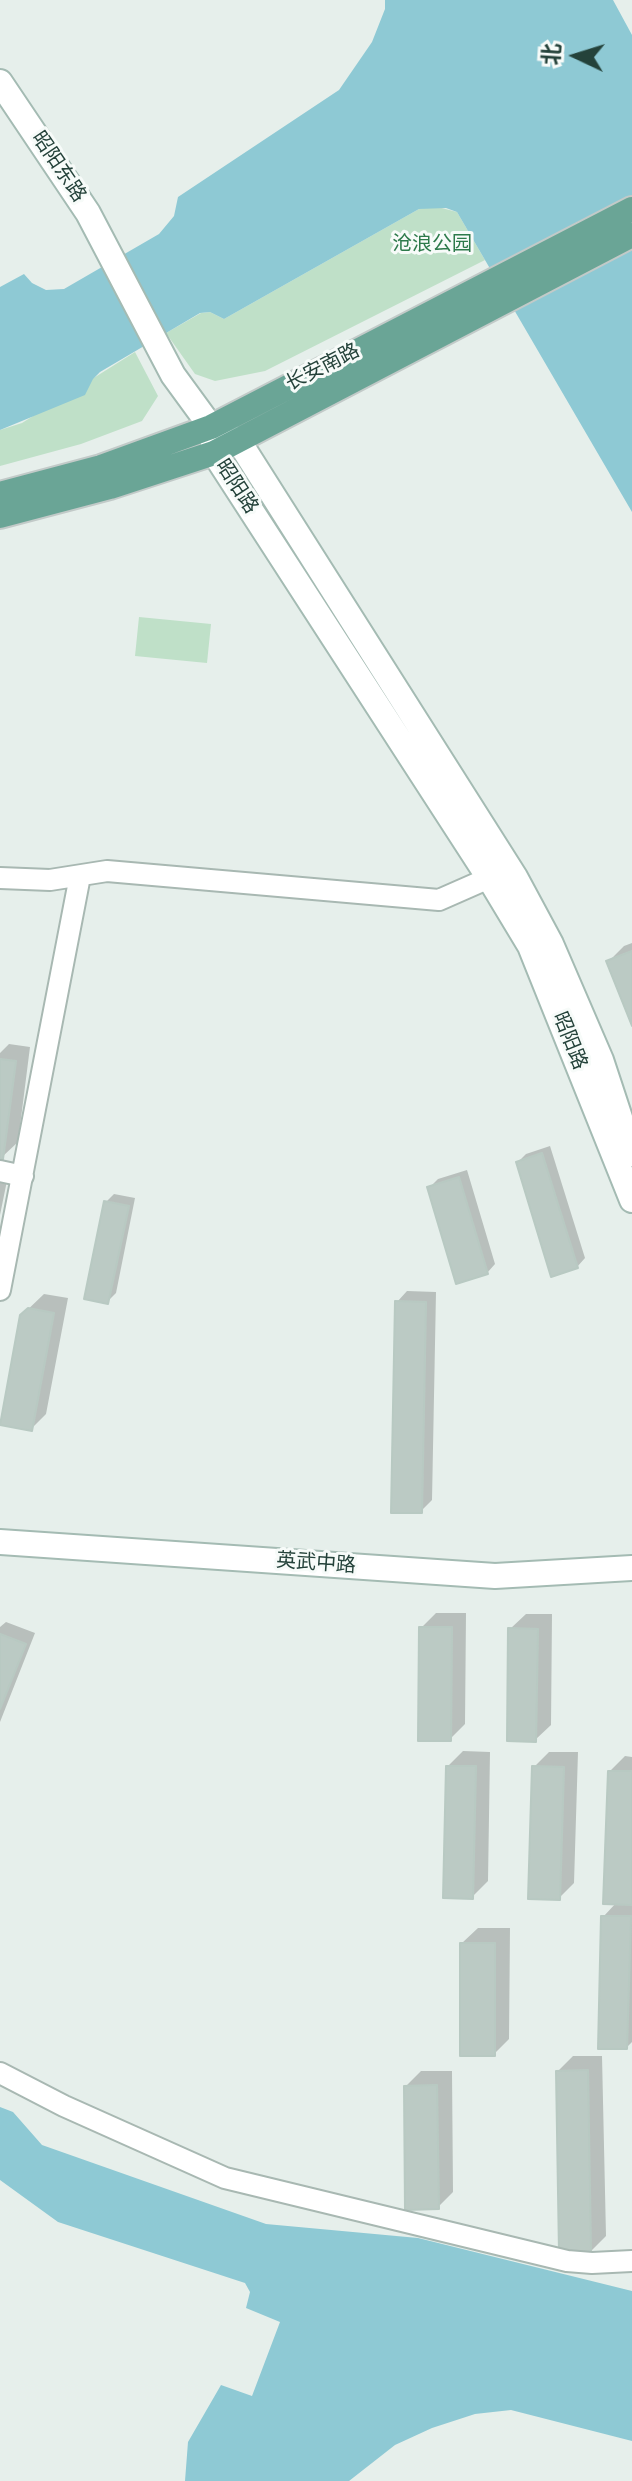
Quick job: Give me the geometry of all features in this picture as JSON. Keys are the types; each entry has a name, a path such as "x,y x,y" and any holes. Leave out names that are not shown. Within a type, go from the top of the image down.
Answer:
{"main road":[{"name":"昭阳东路","path":"0,82 88,213 173,375 211,427"},
{"name":"长安南路","path":"0,494 101,467 211,427 632,209"},
{"name":"长安南路","path":"0,516 110,487 214,453 632,235"},
{"name":"昭阳路","path":"211,427 238,440 515,877 551,944 601,1060 632,1154"},
{"name":"昭阳路","path":"211,427 214,453 530,946 632,1200"},
{"name":"英武中路","path":"0,1542 495,1576 632,1568"}],"street":[{"path":"0,878 50,880 107,871 439,900 489,878"},
{"path":"0,1290 80,876"},
{"path":"0,1171 23,1176"},
{"path":"0,2073 64,2106 225,2178 567,2261 632,2261"}],"green space":[{"name":"沧浪公园","path":"434,206 457,212 485,260 265,371 215,381 195,374 166,333 201,313 210,312 224,319 419,209"},
{"path":"135,352 158,396 142,421 81,444 0,466 0,430 22,423"},
{"path":"139,617 211,624 207,663 135,656"}],"water":[{"path":"385,0 613,0 632,35 632,512 457,212 446,208 419,209 224,319 210,312 200,313 100,372 85,395 0,430 0,287 24,274 32,283 46,290 64,289 159,234 174,216 178,197 339,90 372,42 385,9"},
{"path":"0,2107 13,2112 42,2145 266,2224 418,2238 632,2291 632,2441 511,2410 475,2414 432,2428 395,2445 349,2481 185,2481 188,2442 221,2385 252,2396 280,2322 246,2308 250,2292 245,2283 58,2222 0,2180"}],"building":[{"path":"632,951 632,1026 606,961"},
{"path":"0,1059 16,1061 3,1159 0,1159"},
{"path":"542,1153 578,1268 551,1277 516,1162"},
{"path":"459,1177 488,1274 456,1284 427,1187"},
{"path":"104,1201 129,1206 108,1304 84,1299"},
{"path":"395,1301 426,1302 422,1513 391,1513"},
{"path":"28,1308 54,1313 32,1431 0,1425 20,1315"},
{"path":"419,1627 452,1627 451,1741 418,1741"},
{"path":"508,1628 538,1629 536,1742 507,1741"},
{"path":"0,1634 26,1644 0,1709"},
{"path":"446,1766 476,1766 473,1899 443,1898"},
{"path":"532,1766 564,1767 560,1900 528,1899"},
{"path":"608,1771 632,1771 632,1905 603,1904"},
{"path":"601,1916 631,1916 627,2049 598,2049"},
{"path":"460,1943 495,1943 495,2056 460,2056"},
{"path":"588,2070 591,2253 559,2253 556,2071"},
{"path":"437,2085 439,2209 405,2210 404,2086"}]}
